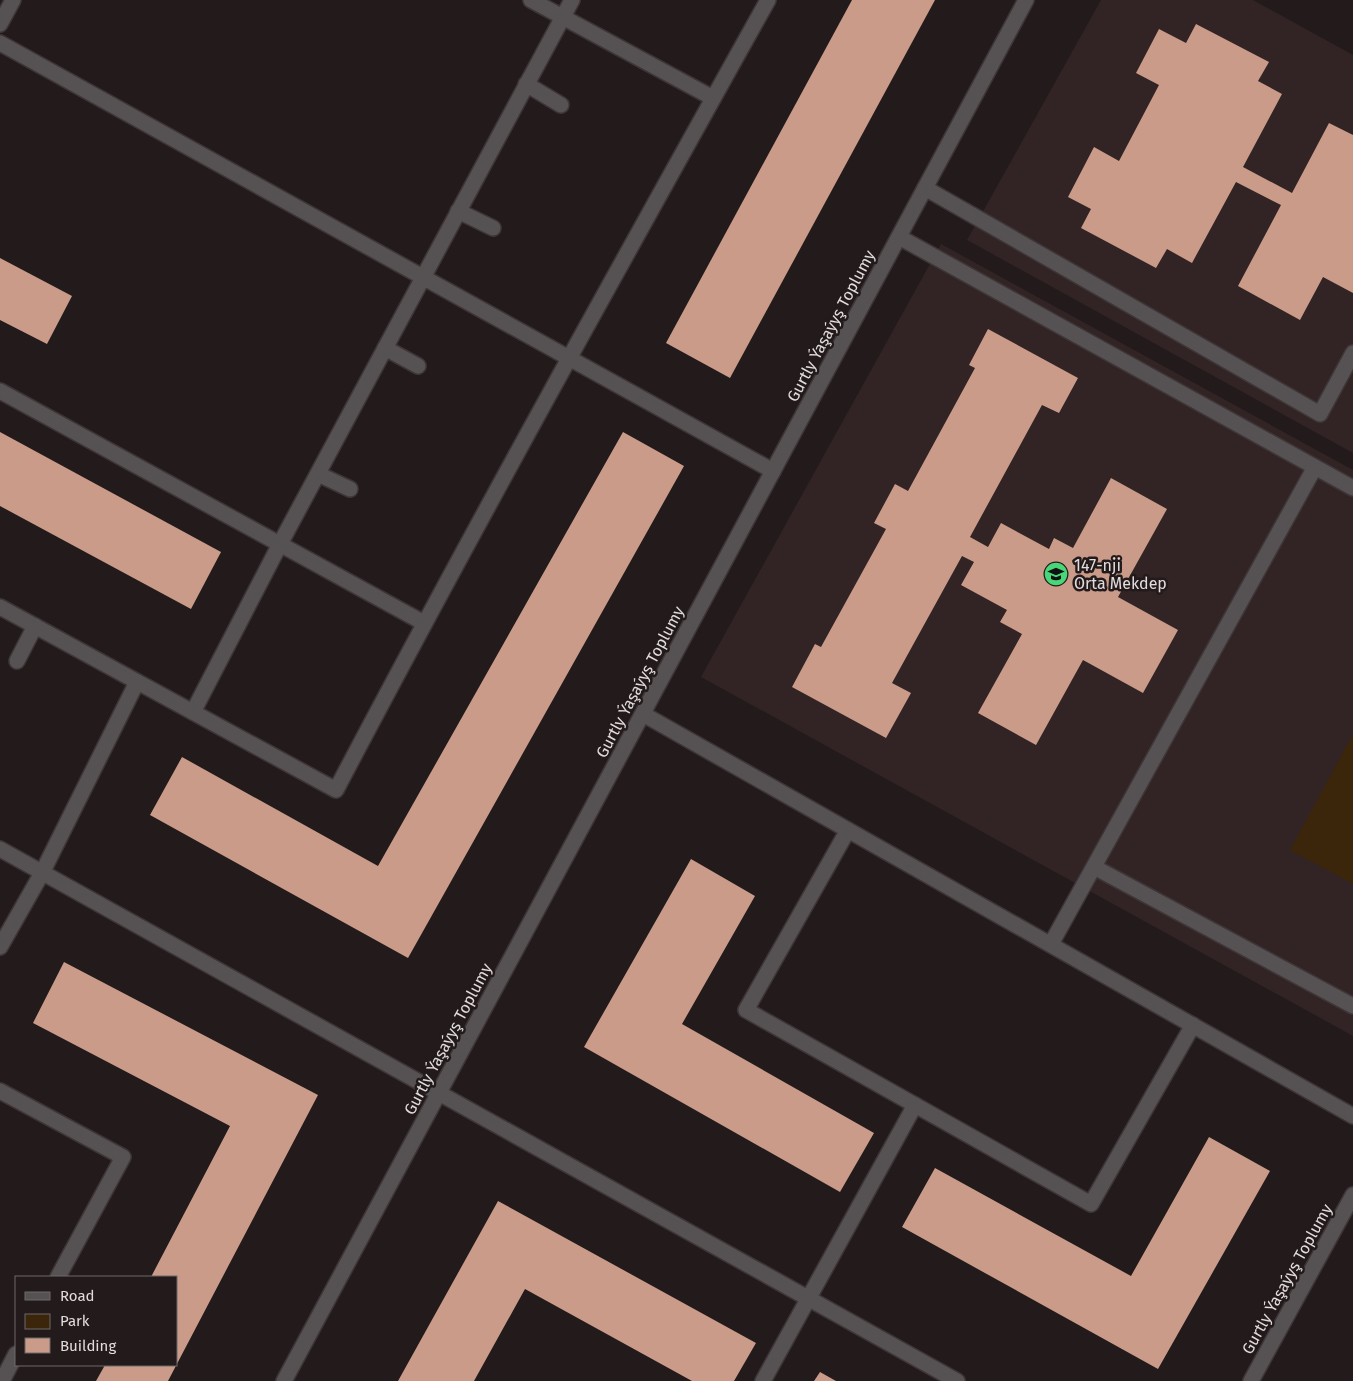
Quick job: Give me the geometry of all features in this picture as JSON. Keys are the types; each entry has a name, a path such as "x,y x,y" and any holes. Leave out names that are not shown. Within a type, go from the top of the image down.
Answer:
{"street":[{"path":"0,24 13,0"},
{"path":"531,0 713,98"},
{"path":"193,712 422,277 572,0"},
{"path":"0,607 336,790 568,358 768,0"},
{"name":"Gurtly Ýaşaýyş Toplumy","path":"284,1381 1026,0"},
{"path":"0,43 773,472"},
{"path":"526,84 562,105"},
{"path":"925,188 1320,414 1353,353"},
{"path":"458,211 493,228"},
{"path":"899,237 1353,488"},
{"path":"385,348 418,366"},
{"path":"0,391 424,623"},
{"path":"1051,944 1314,467"},
{"path":"318,474 350,489"},
{"path":"17,662 35,626"},
{"path":"0,947 42,873 137,682"},
{"path":"643,714 1353,1116"},
{"path":"848,830 746,1010 1091,1204 1192,1025"},
{"path":"0,849 957,1381"},
{"path":"1094,867 1353,1006"},
{"path":"0,1091 123,1158 59,1276"},
{"path":"763,1381 914,1105"},
{"name":"Gurtly Ýaşaýyş Toplumy","path":"1251,1381 1353,1195"},
{"path":"2,1381 15,1356"}],"shaded area":[{"path":"1101,0 1253,0 1353,55 1353,453 967,240"},
{"name":"147-nji Orta Mekdep","path":"941,244 1353,470 1353,1036 701,677"}],"green space":[{"path":"1353,734 1353,884 1290,850"}],"building":[{"path":"852,0 935,0 730,378 666,343"},
{"path":"1196,24 1269,62 1258,81 1282,94 1243,167 1292,193 1329,123 1353,135 1353,293 1323,277 1300,320 1238,286 1281,205 1236,182 1192,263 1167,249 1156,268 1081,228 1091,209 1068,197 1094,147 1119,161 1159,85 1136,73 1159,29 1186,43"},
{"path":"0,258 72,296 47,344 0,320"},
{"path":"988,329 1078,378 1059,413 1042,405 970,537 988,547 1001,523 1049,549 1054,538 1073,548 1111,478 1167,509 1118,597 1178,630 1143,693 1083,660 1036,745 978,713 1022,634 1000,622 1007,610 961,585 974,562 962,556 892,683 911,693 886,738 792,687 815,644 821,647 886,529 874,523 895,484 908,491 975,368 969,365"},
{"path":"0,432 221,552 191,609 0,506"},
{"path":"623,432 684,466 408,958 150,815 182,757 378,866"},
{"path":"691,859 755,896 682,1024 874,1133 840,1192 584,1047"},
{"path":"64,962 318,1095 178,1362 178,1276 152,1276 230,1126 33,1023"},
{"path":"1209,1137 1270,1171 1158,1369 902,1227 935,1168 1131,1276"},
{"path":"498,1201 756,1343 734,1381 692,1381 525,1289 474,1381 398,1381"},
{"path":"104,1366 176,1366 168,1381 96,1381"},
{"path":"820,1372 836,1381 814,1381"}],"place":[{"name":"147-nji Orta Mekdep","path":"1056,574"}]}
